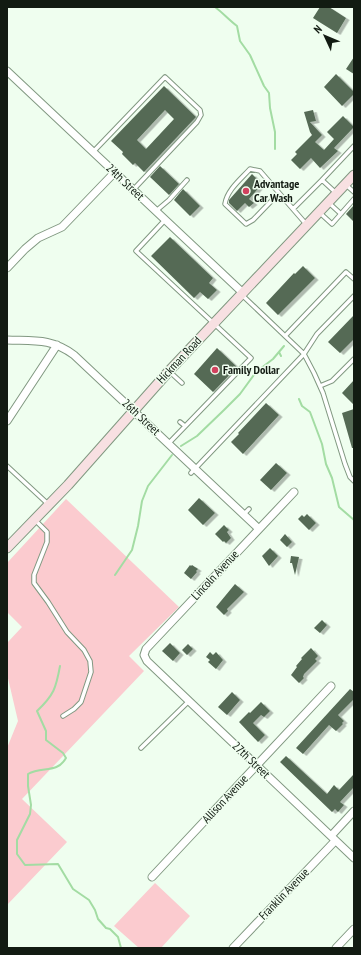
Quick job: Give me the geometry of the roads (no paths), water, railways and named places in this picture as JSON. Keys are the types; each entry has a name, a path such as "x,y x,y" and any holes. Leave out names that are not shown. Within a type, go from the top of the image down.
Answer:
{"main road":[{"name":"Hickman Road","path":"7,548 49,505 169,371 354,175"}],"street":[{"name":"24th Street","path":"7,71 242,294"},
{"path":"7,268 38,238 62,227 115,172"},
{"name":"26th Street","path":"7,340 48,342 63,347 74,355 169,443 193,471 247,512 259,529"},
{"path":"7,420 57,345"},
{"name":"Lincoln Avenue","path":"147,661 144,655 146,649 294,492"},
{"name":"27th Street","path":"147,661 354,858"},
{"name":"Allison Avenue","path":"152,876 331,686"},
{"name":"Franklin Avenue","path":"233,948 333,838 354,811"},
{"path":"336,948 354,929"}],"lane":[{"path":"93,152 165,77 200,110 201,115 197,122 133,190"},
{"path":"293,209 354,146"},
{"path":"279,193 246,224 225,204 226,198 233,187 250,169 260,171 307,225"},
{"path":"156,211 187,180"},
{"path":"322,180 337,194"},
{"path":"346,184 354,192"},
{"path":"319,212 332,224 354,200"},
{"path":"328,202 341,214"},
{"path":"165,220 136,250 251,358 204,404 169,443"},
{"path":"285,336 346,272 354,279"},
{"path":"242,294 304,354 320,386 345,464 350,476 354,480"},
{"path":"193,471 304,354 317,334 354,296"},
{"path":"320,386 332,381 354,359"},
{"path":"169,371 182,383"},
{"path":"180,422 185,426"},
{"path":"7,466 49,505"},
{"path":"35,519 47,532 48,542 34,575 34,583 67,632 84,650 90,661 91,672 81,702 74,709 63,716"},
{"path":"141,748 189,701"}],"waterway":[{"path":"215,7 237,26 240,41 250,55 264,86 269,93 270,108 275,132 275,149"},
{"path":"181,446 197,436 224,410 240,394 256,372 273,359 284,346"},
{"path":"279,352 281,356"},
{"path":"299,399 302,406 310,412 322,444 326,464 332,478 339,507 354,520"},
{"path":"115,575 132,550 142,501 148,486 172,455"},
{"path":"60,666 51,696 37,711 46,731 46,740 63,753 66,758 62,763 54,768 39,770 28,774 31,805 30,814 17,840 17,854 25,865 58,864 73,889 89,900 98,919 106,928 110,929 118,937 121,948"}],"place":[{"name":"Advantage Car Wash","path":"246,191"},
{"name":"Family Dollar","path":"215,370"}]}
